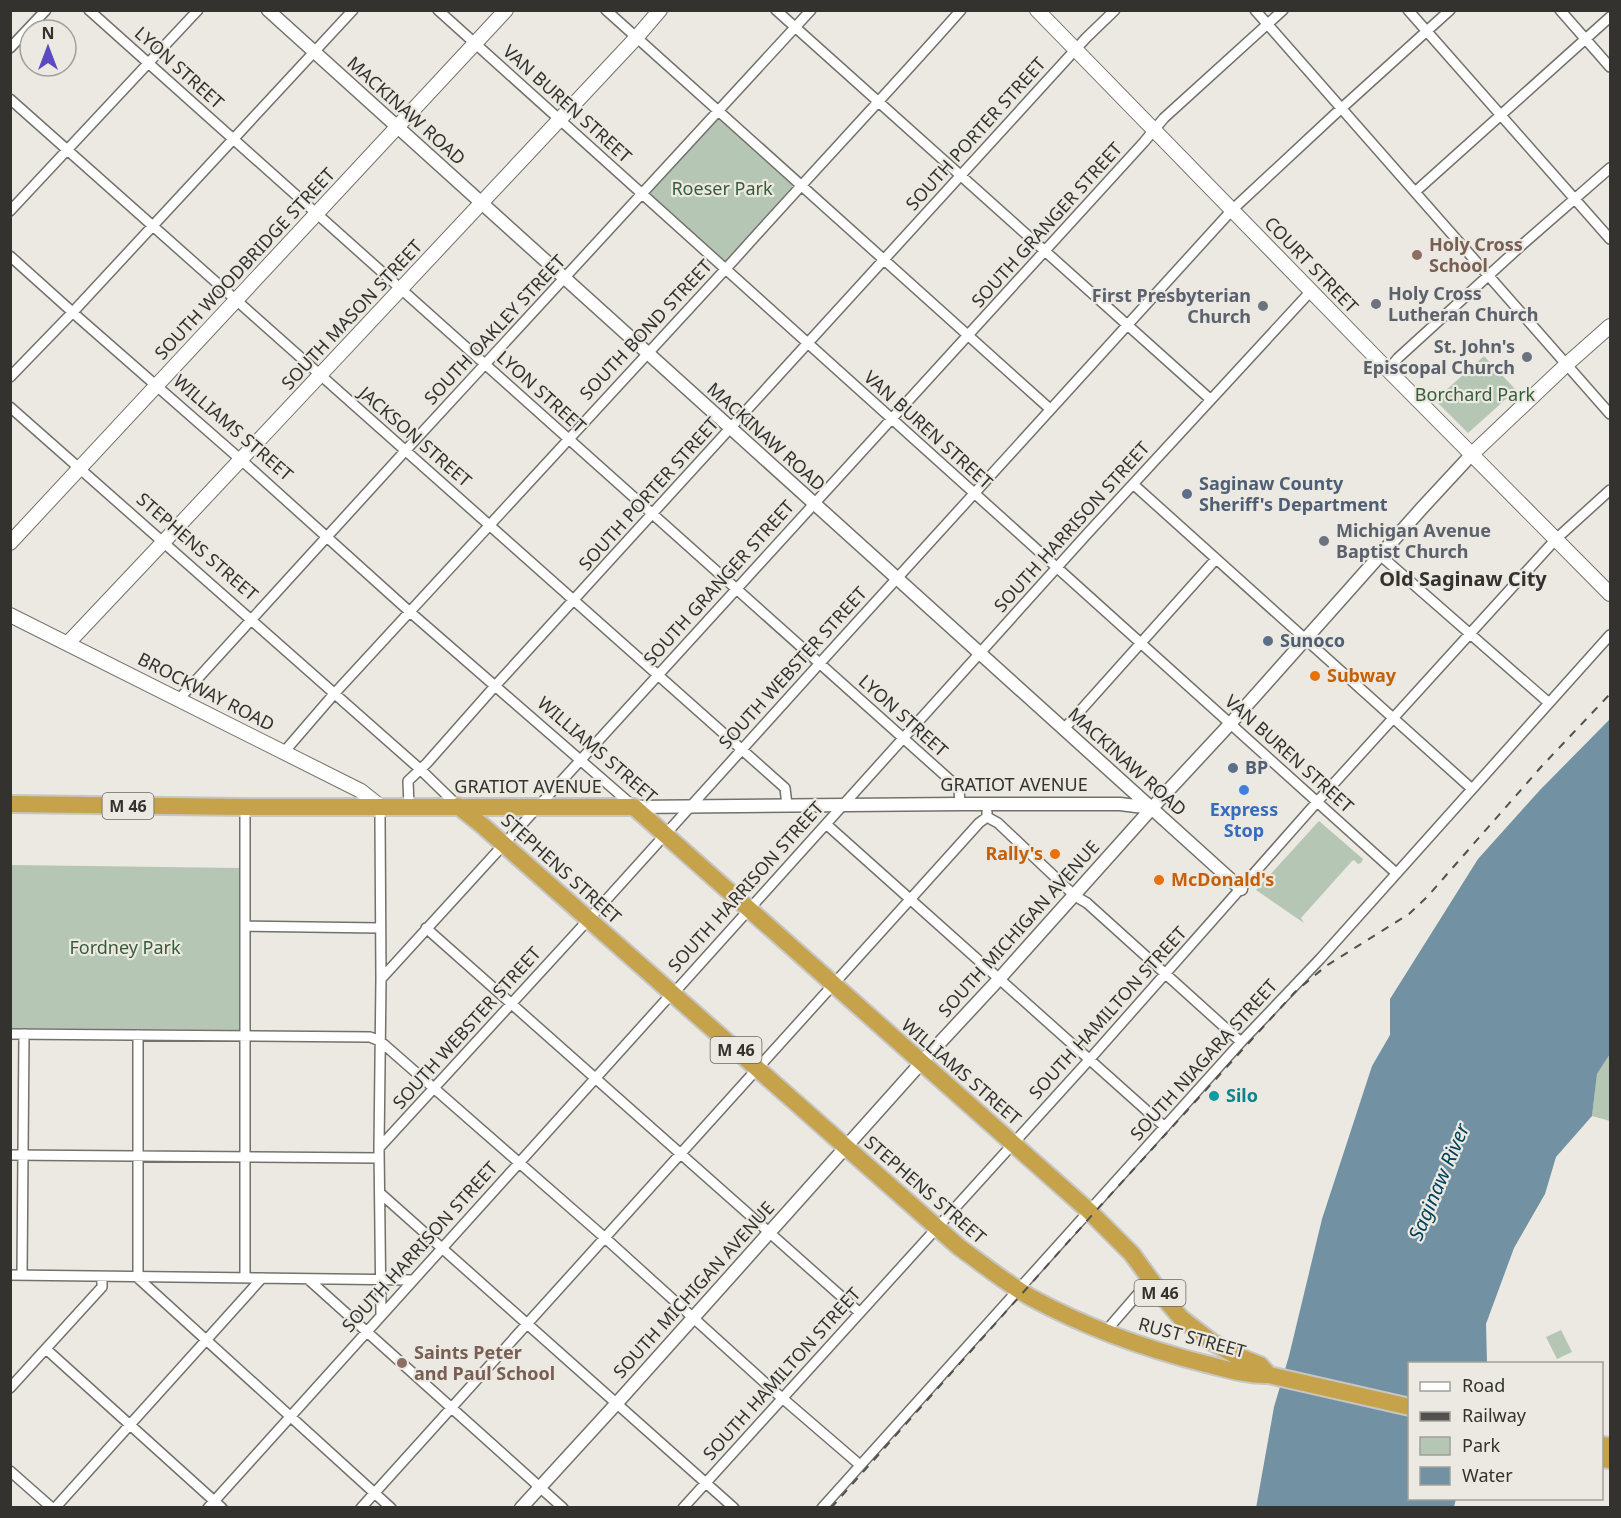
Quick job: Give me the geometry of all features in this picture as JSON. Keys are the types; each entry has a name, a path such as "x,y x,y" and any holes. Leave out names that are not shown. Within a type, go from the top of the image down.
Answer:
{"highway":[{"name":"GRATIOT AVENUE","path":"10,804 245,807 634,807"},
{"name":"STEPHENS STREET","path":"458,806 973,1258 1019,1290 1056,1310 1106,1332"},
{"name":"WILLIAMS STREET","path":"634,807 1089,1210 1127,1250 1181,1318 1200,1335 1229,1352 1260,1365 1269,1375"},
{"name":"RUST STREET","path":"1106,1332 1157,1351 1257,1375 1269,1375"},
{"name":"M 46","path":"1269,1375 1408,1407"}],"main road":[{"name":"SOUTH WOODBRIDGE STREET","path":"10,543 506,10"},
{"name":"SOUTH MASON STREET","path":"68,643 660,10"},
{"name":"COURT STREET","path":"1037,10 1388,370 1611,594"},
{"path":"1472,454 1567,364 1611,327"},
{"name":"BROCKWAY ROAD","path":"12,618 68,643 361,791 381,807"}],"street":[{"path":"10,48 46,10"},
{"name":"LYON STREET","path":"89,10 958,788 960,804"},
{"path":"10,211 198,10"},
{"name":"MACKINAW ROAD","path":"267,10 1241,889"},
{"path":"10,377 353,10"},
{"name":"VAN BUREN STREET","path":"438,10 1396,873"},
{"path":"606,10 1050,409"},
{"path":"776,10 1210,399"},
{"name":"SOUTH OAKLEY STREET","path":"179,699 811,10"},
{"name":"SOUTH BOND STREET","path":"284,752 334,694 961,10"},
{"name":"SOUTH PORTER STREET","path":"409,807 408,781 421,770 1076,49 1115,10"},
{"path":"1255,10 1611,414"},
{"name":"SOUTH GRANGER STREET","path":"381,979 1164,118 1283,10"},
{"path":"1408,10 1611,239"},
{"name":"SOUTH WEBSTER STREET","path":"379,1153 434,1088 1232,210 1450,10"},
{"path":"1560,10 1611,67"},
{"path":"1415,192 1611,17"},
{"name":"JACKSON STREET","path":"10,99 785,788 787,805"},
{"path":"1388,370 1398,358 1611,168"},
{"name":"WILLIAMS STREET","path":"10,256 72,313 241,459 410,612 634,807"},
{"name":"SOUTH HARRISON STREET","path":"215,1505 381,1314 1210,399 1311,291"},
{"name":"STEPHENS STREET","path":"10,407 421,770 458,806"},
{"name":"SOUTH MICHIGAN AVENUE","path":"521,1508 1472,454"},
{"path":"1133,484 1472,789"},
{"name":"SOUTH HAMILTON STREET","path":"682,1508 1089,1060 1470,633 1556,539 1611,490"},
{"path":"1380,555 1549,703"},
{"path":"1063,730 1216,559"},
{"name":"SOUTH NIAGARA STREET","path":"822,1508 1012,1295 1019,1290 1241,1042 1320,959 1611,635"},
{"path":"987,804 987,817"},
{"name":"GRATIOT AVENUE","path":"634,807 1120,804 1152,808"},
{"path":"245,807 245,1278"},
{"path":"381,807 379,1153 381,1314"},
{"path":"987,817 998,823 1075,896 1087,903 1241,1042"},
{"path":"361,1508 757,1068 979,823 987,817"},
{"path":"826,824 1165,1127"},
{"path":"245,926 380,928"},
{"path":"426,928 860,1313"},
{"path":"10,1034 370,1037 380,1041 860,1465"},
{"path":"22,1275 24,1034"},
{"path":"138,1035 138,1278 391,1508"},
{"path":"10,1155 245,1157 379,1153"},
{"path":"380,1193 734,1508"},
{"path":"10,1275 413,1280"},
{"path":"10,1388 102,1287 102,1276"},
{"path":"10,1471 54,1508 262,1278"},
{"path":"308,1279 563,1508"},
{"path":"1106,1332 1150,1280"},
{"path":"46,1349 130,1424 215,1505"}],"green space":[{"name":"Roeser Park","path":"718,118 794,185 725,262 649,193"},
{"name":"Borchard Park","path":"1484,356 1516,390 1468,433 1435,400"},
{"path":"1319,821 1363,859 1358,864 1352,861 1301,918 1304,923 1256,890"},
{"name":"Fordney Park","path":"11,865 240,868 239,1030 11,1028"},
{"path":"1610,1054 1610,1121 1592,1116 1597,1074"},
{"path":"1561,1330 1572,1352 1557,1359 1546,1337"}],"water":[{"name":"Saginaw River","path":"1610,719 1610,1054 1597,1074 1592,1116 1556,1157 1545,1194 1514,1248 1486,1324 1487,1362 1408,1362 1408,1500 1456,1500 1454,1507 1256,1508 1274,1407 1289,1356 1322,1219 1372,1066 1390,1035 1390,999 1478,859 1540,790"}],"railway":[{"path":"831,1508 1295,992 1326,966 1409,914 1427,897 1541,767 1610,694"}],"place":[{"name":"Holy Cross School","path":"1417,255"},
{"name":"Holy Cross Lutheran Church","path":"1376,304"},
{"name":"First Presbyterian Church","path":"1263,306"},
{"name":"St. John's Episcopal Church","path":"1527,357"},
{"name":"Saginaw County Sheriff's Department","path":"1187,494"},
{"name":"Michigan Avenue Baptist Church","path":"1324,541"},
{"name":"Sunoco","path":"1268,641"},
{"name":"Subway","path":"1315,676"},
{"name":"BP","path":"1233,768"},
{"name":"Express Stop","path":"1244,790"},
{"name":"Rally's","path":"1055,854"},
{"name":"McDonald's","path":"1159,880"},
{"name":"Silo","path":"1214,1096"},
{"name":"Saints Peter and Paul School","path":"402,1363"}],"district":[{"name":"Old Saginaw City","path":"1463,579"}]}
